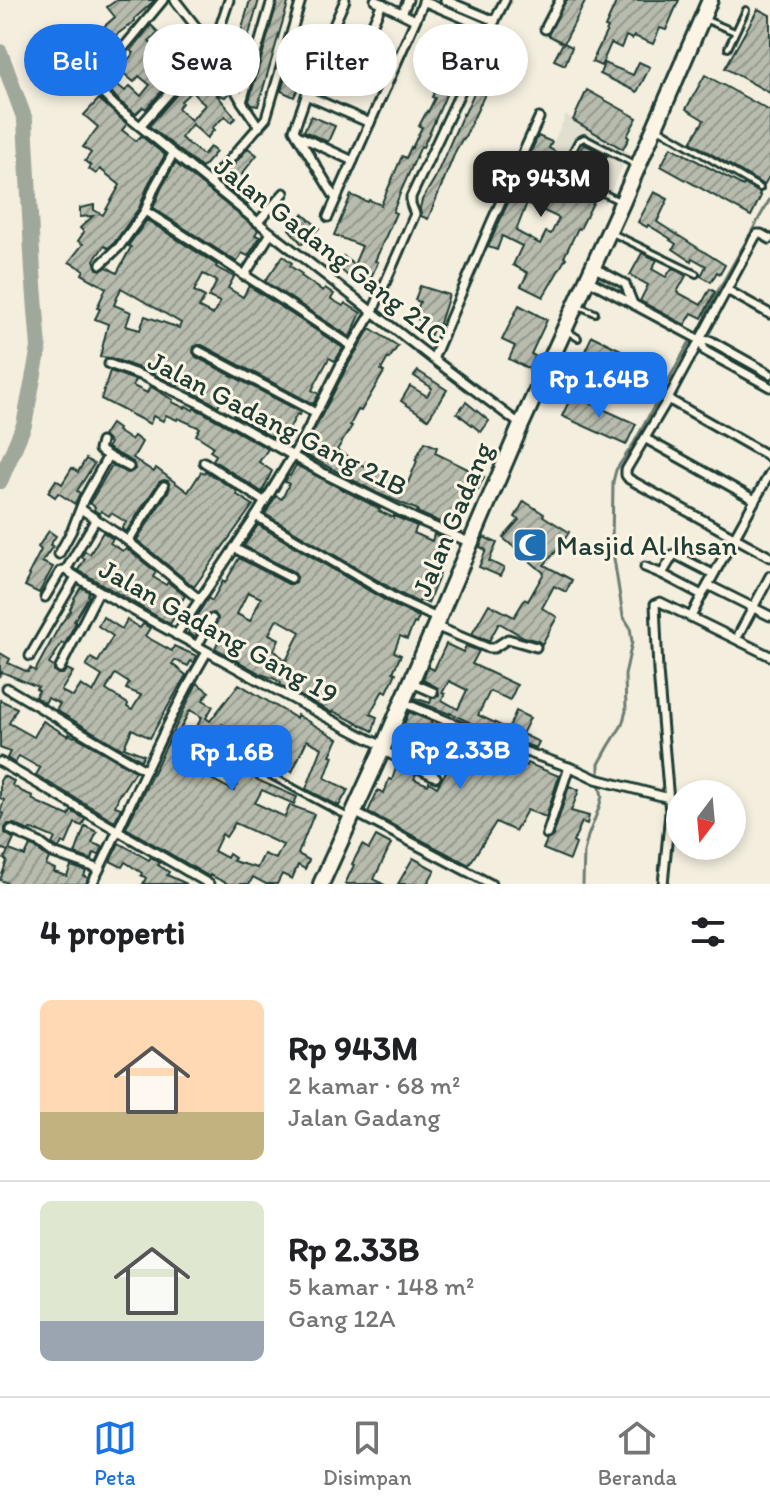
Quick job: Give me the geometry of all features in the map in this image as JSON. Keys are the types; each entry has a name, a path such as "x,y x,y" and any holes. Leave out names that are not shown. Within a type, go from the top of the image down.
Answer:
{"highway":[{"name":"Jalan Gadang","path":"321,884 710,0"}],"street":[{"path":"127,44 163,0"},
{"path":"175,0 194,24"},
{"path":"221,24 229,0"},
{"path":"242,102 272,0"},
{"path":"210,182 266,118 301,0"},
{"path":"334,24 345,0"},
{"path":"402,13 408,0"},
{"path":"397,62 422,1 489,29 505,0"},
{"path":"545,29 560,0"},
{"path":"450,12 451,1 495,21"},
{"path":"370,24 379,2 415,20"},
{"name":"Jalan Gadang Gang 21C","path":"105,96 271,233 521,425"},
{"path":"140,126 167,96"},
{"path":"239,96 259,127"},
{"path":"306,96 294,130 336,199"},
{"path":"308,96 370,123"},
{"path":"328,217 382,96"},
{"path":"176,635 265,502 373,311 415,214 411,197 459,96"},
{"path":"433,359 539,118"},
{"path":"296,135 353,161"},
{"path":"101,264 119,247 145,211 173,154"},
{"path":"258,222 284,193"},
{"path":"145,211 220,257 352,346"},
{"path":"244,276 271,233"},
{"path":"770,239 757,234 646,439 626,470 626,475 770,557"},
{"path":"589,273 625,284 633,304"},
{"path":"589,273 633,304 700,340 711,341 770,374"},
{"path":"727,290 770,314"},
{"path":"700,340 705,351 770,387"},
{"path":"199,351 316,413"},
{"name":"Jalan Gadang Gang 21B","path":"109,364 145,377 205,406 323,473 471,543"},
{"path":"748,374 753,365"},
{"path":"668,399 770,457"},
{"path":"646,439 755,500"},
{"path":"101,442 99,450 129,467"},
{"path":"59,554 108,456"},
{"path":"204,462 265,502"},
{"path":"693,613 770,473"},
{"path":"128,541 164,486"},
{"path":"81,509 128,541 199,599"},
{"path":"256,516 398,600 488,648 494,648 508,639 536,647"},
{"path":"66,570 96,519"},
{"path":"234,548 291,578"},
{"path":"662,574 674,554 713,574"},
{"path":"645,567 702,595"},
{"name":"Jalan Gadang Gang 19","path":"45,597 62,570 66,570 176,635 436,777"},
{"path":"739,634 770,576"},
{"path":"30,656 76,577"},
{"path":"708,585 770,616"},
{"path":"60,668 99,591"},
{"path":"667,780 655,604 660,602 770,656"},
{"path":"197,646 212,619"},
{"path":"92,884 145,770 207,652"},
{"path":"410,682 433,692"},
{"path":"7,688 145,770"},
{"path":"402,702 599,780 666,797"},
{"path":"0,762 209,884"},
{"path":"547,834 569,767"},
{"path":"352,815 491,884"},
{"path":"11,830 40,843 53,853 99,869"},
{"path":"663,884 666,854"}],"lane":[{"path":"728,48 746,10"},
{"path":"702,18 735,32"},
{"path":"654,126 760,188"},
{"path":"622,203 567,175 564,167 581,138 637,166"},
{"path":"608,231 696,274"},
{"path":"575,304 595,313"},
{"path":"564,329 578,338"},
{"path":"225,767 237,761 251,765 352,815"}],"shaded area":[{"path":"566,115 629,152 605,204 540,172"}],"building":[{"path":"117,0 155,0 127,27 127,24 107,24 115,17 107,7"},
{"path":"250,0 259,0 252,24 243,24"},
{"path":"278,0 289,0 282,24 276,24 276,44 258,106 249,101 250,96 260,96 260,63"},
{"path":"566,0 586,0 564,43 572,47 565,65 554,60 563,43 548,35"},
{"path":"617,0 679,0 666,30 660,28 653,44 626,36 621,48 611,43 601,66 592,62"},
{"path":"758,9 770,15 770,93 725,68"},
{"path":"143,35 143,79 139,76 134,82 127,76 127,61 134,53 131,51"},
{"path":"639,62 650,67 637,92 600,74 604,63 633,75"},
{"path":"705,75 770,111 770,175 764,185 691,142 704,120 686,109"},
{"path":"130,86 141,96 143,94 143,96 158,96 146,109 143,107 136,114 115,96 127,96"},
{"path":"587,90 637,118 623,149 573,120"},
{"path":"175,96 186,96 178,108 191,120 205,105 197,96 218,96 236,118 231,122 225,116 212,128 214,130 207,138 192,124 181,138 203,155 210,147 216,152 202,168 149,126"},
{"path":"446,96 401,191 393,212 396,213 368,284 347,275 335,265 343,256 354,265 362,246 334,235 351,195 381,205 402,156 406,158 422,127 419,126 435,98 432,97"},
{"path":"473,96 484,96 456,150 428,219 421,216 422,200"},
{"path":"99,99 127,124 122,130 136,141 141,136 165,155 139,208 114,243 108,248 104,246 94,260 97,269 107,267 117,273 131,247 128,246 147,220 234,277 228,288 243,297 249,286 343,348 335,361 329,358 312,390 319,394 313,404 202,345 194,347 196,357 301,412 289,429 292,431 284,444 234,415 238,409 221,400 218,406 179,384 111,358 100,357 108,324 95,319 106,288 69,262 83,244 78,241 84,232 80,228 93,216 80,217 80,208 94,205 94,210 103,215 120,185 100,169 96,174 89,169 91,166 85,161 91,153 83,147 98,127 84,115","holes":["203,274 217,281 209,297 220,302 213,315 199,308 205,297 194,291","121,288 181,323 179,328 145,316 140,330 126,326 131,312 114,305"]},
{"path":"311,116 335,126 328,142 304,131"},
{"path":"538,136 552,142 549,148 559,154 547,178 594,201 543,297 521,286 528,273 513,265 522,246 502,236 497,250 488,247","holes":["527,203 559,218 551,234 546,232 540,244 516,231"]},
{"path":"584,144 607,156 595,177 572,165"},
{"path":"671,147 760,193 751,216 661,166"},
{"path":"248,148 257,155 242,174 245,177 242,181 256,192 247,205 219,182"},
{"path":"175,163 258,230 255,235 260,237 248,256 242,253 237,262 153,208"},
{"path":"654,192 668,199 657,222 725,265 711,282 701,276 706,266 692,258 691,261 673,249 676,244 671,239 638,222"},
{"path":"303,214 319,228 302,244 289,229"},
{"path":"642,253 657,260 652,269 666,277 672,268 686,276 677,292 701,305 710,289 715,292 702,318 692,313 685,325 640,301 648,285 630,275"},
{"path":"283,256 301,276 323,291 325,288 334,294 331,299 361,313 350,337 266,282"},
{"path":"420,286 449,295 439,326 435,324 431,335 420,331 423,321 414,318 420,302 415,300"},
{"path":"519,305 547,320 531,354 535,356 529,369 509,359 515,346 502,340"},
{"path":"370,328 398,346 388,358 381,370 384,372 361,411 358,410 337,450 364,466 366,462 408,483 425,442 437,447 435,453 484,477 475,495 472,494 456,529 377,493 302,453"},
{"path":"592,336 621,350 608,375 580,361"},
{"path":"110,371 135,380 133,386 147,393 150,386 172,402 194,408 268,449 259,462 272,471 262,492 213,460 216,455 210,451 213,446 196,435 200,428 166,415 163,421 153,416 150,424 101,399"},
{"path":"418,371 447,390 428,419 401,401 410,386 427,396 432,388 414,376"},
{"path":"572,395 636,424 626,445 562,416"},
{"path":"466,402 489,421 481,432 457,413"},
{"path":"111,424 131,440 134,436 142,442 133,458 154,472 156,468 188,492 201,472 205,471 253,505 194,587 137,540 169,490 168,481 159,482 126,532 122,529 126,522 111,513 109,516 101,511 100,514 90,503 112,465 128,473 135,469 133,462 107,448 110,443 103,436"},
{"path":"86,459 94,464 77,491 80,493 75,504 58,493 55,497 48,492 56,480 62,484 72,468 78,472"},
{"path":"296,465 379,511 417,526 414,533 432,541 434,534 447,540 440,560 443,561 440,574 428,603 420,600 419,603 401,594 265,514 276,496 282,499 289,484 285,482"},
{"path":"524,501 569,532 544,565 572,580 566,592 554,586 542,608 557,617 542,644 499,623 489,641 472,634 489,604 514,617 525,599 528,601 544,573 503,538 519,520 515,517"},
{"path":"258,525 419,617 407,639 400,636 394,652 401,655 393,672 396,673 387,692 383,690 370,714 377,717 373,731 332,713 215,648 223,631 215,627 218,618 214,613 207,615 195,637 188,633 208,598 212,601 239,558 288,584 296,582 294,572 244,546","holes":["248,592 261,598 250,621 237,614","277,619 300,632 286,661 274,650 279,639 269,634"]},
{"path":"49,531 56,536 42,562 53,567 39,593 25,586 41,550 38,547"},
{"path":"103,532 113,539 110,543 123,551 126,548 156,572 153,577 166,585 168,582 185,596 170,624 78,570 85,559 81,557 85,551 90,554"},
{"path":"484,537 497,543 489,561 504,568 500,576 479,567 486,550 480,547"},
{"path":"81,587 89,592 65,644 62,643 49,664 58,674 63,674 67,669 73,672 61,691 73,697 81,685 93,693 102,676 86,666 91,658 98,662 113,636 98,626 103,617 122,629 127,620 140,628 143,624 150,628 145,636 172,651 174,646 197,656 194,663 191,661 188,666 175,660 172,664 186,675 150,738 132,729 124,747 144,755 141,760 56,710 60,704 48,698 45,703 35,697 38,687 2,672 0,675 0,653 10,659 8,663 28,672 30,668 35,671 71,610","holes":["115,674 129,683 126,689 141,695 132,710 106,690"]},
{"path":"446,644 463,652 466,646 479,651 472,664 517,685 510,700 490,691 478,715 508,729 516,711 530,718 522,734 539,742 536,748 414,700 430,703 432,698 439,695 438,688 423,680 428,667 434,670","holes":["449,681 467,690 458,709 442,700 445,694 442,693"]},
{"path":"197,683 209,692 203,700 213,706 206,718 210,721 239,684 338,739 330,755 333,756 325,778 348,790 339,806 306,789 322,748 307,740 292,772 282,765 279,769 268,763 273,753 222,724 198,772 234,791 244,772 297,797 294,804 262,790 255,803 285,817 290,805 314,814 298,854 309,860 305,869 298,865 292,879 282,874 277,884 266,884 253,877 249,884 228,884 210,877 126,828","holes":["190,710 202,717 187,744 176,737","235,823 283,845 276,859 264,854 257,868 233,861 235,858 229,854 227,858 214,851 222,834 226,837"]},
{"path":"0,700 17,708 9,723 34,737 43,721 135,771 120,793 115,806 121,808 115,821 36,775 40,768 19,756 15,763 7,758 10,752 0,748"},
{"path":"409,712 526,766 527,763 559,776 546,817 527,810 515,831 496,822 469,865 368,812 378,790 384,793 397,765 416,774 414,779 437,787 446,772 394,748"},
{"path":"3,776 14,781 12,785 33,796 32,799 39,803 69,816 71,811 85,819 82,826 75,823 66,844 62,842 59,848 52,844 55,838 8,824 5,833 14,839 9,850 25,856 30,846 34,847 49,858 46,865 55,869 54,872 67,876 71,866 86,871 86,884 10,884 0,880 8,851 0,848 0,823 4,814 0,813 4,800 0,798 0,781"},
{"path":"569,786 579,790 571,811 589,816 587,824 582,822 573,842 576,844 570,860 543,849 553,836"},
{"path":"85,826 97,832 92,843 103,847 99,855 94,853 92,860 75,854"},
{"path":"376,836 391,844 374,879 383,884 345,884 362,845 369,849"},
{"path":"119,843 149,860 151,857 169,872 167,875 187,884 143,884 146,878 142,873 125,862 122,867 110,861"},
{"path":"413,858 435,870 427,884 398,884"}],"waterway":[{"path":"0,52 25,120 39,348 24,425 0,481"},
{"path":"705,314 770,199"},
{"path":"583,884 584,852 602,796 599,764 622,725 626,711 625,675 632,642 630,627 623,616 612,546 613,482 616,470 689,343"},
{"path":"659,884 666,804"}],"place":[{"name":"Masjid Al Ihsan","path":"530,545"}]}
